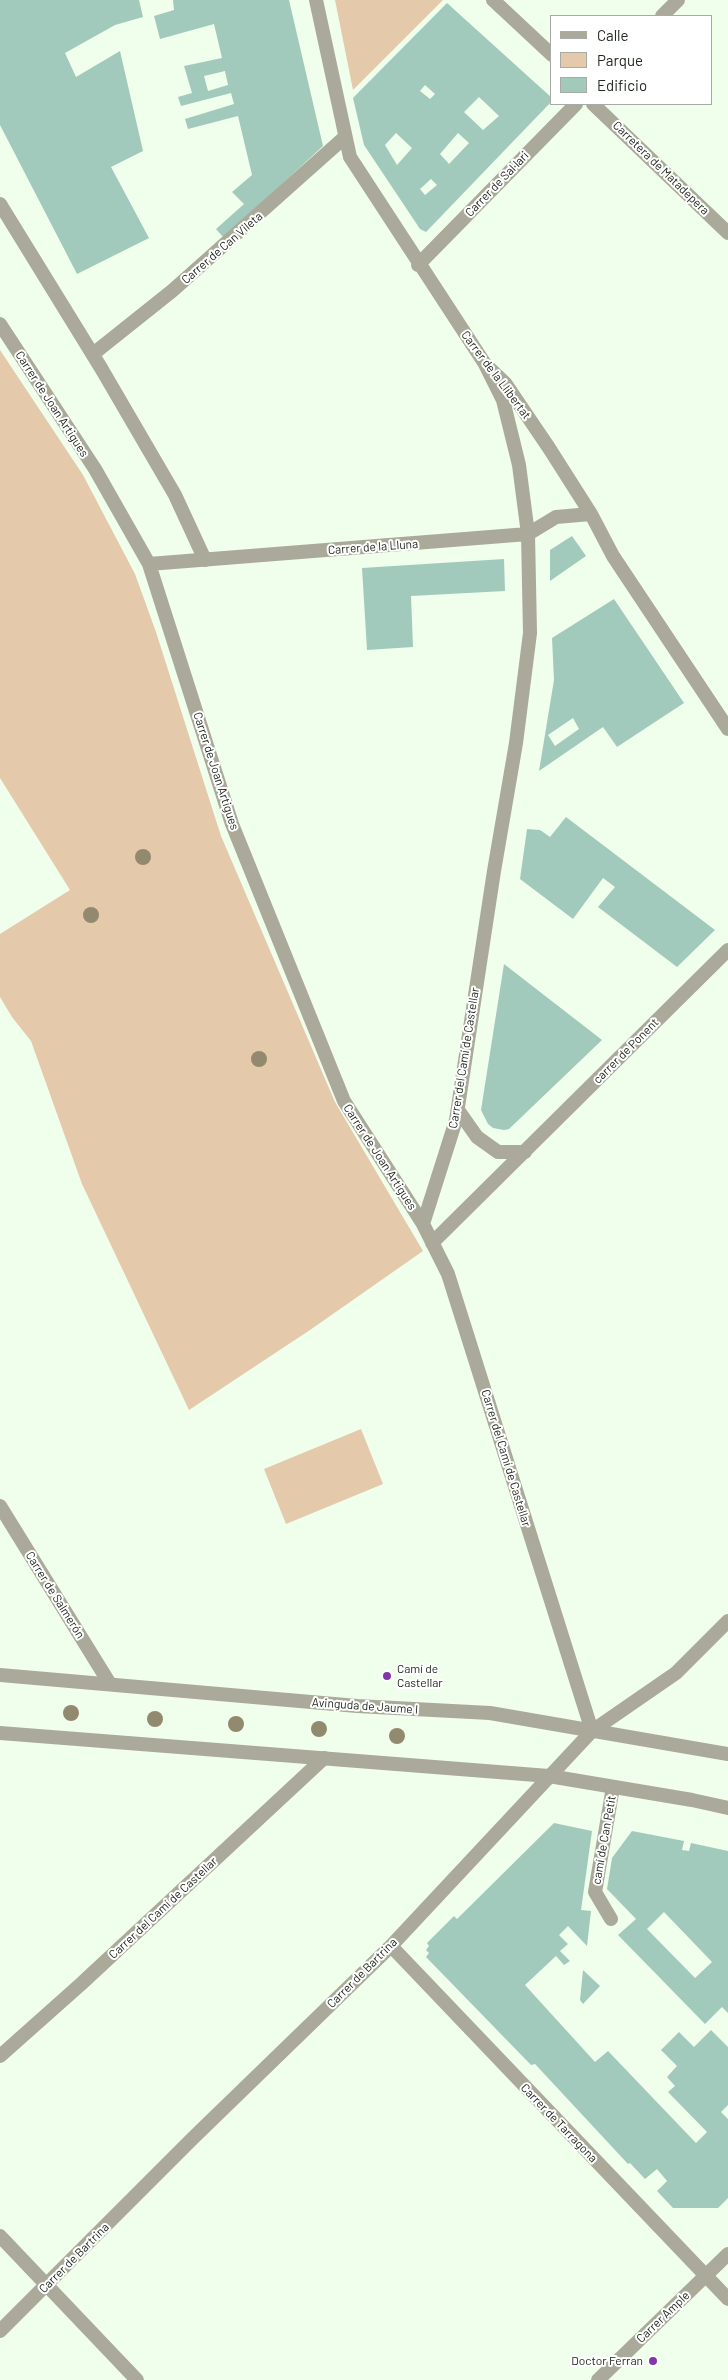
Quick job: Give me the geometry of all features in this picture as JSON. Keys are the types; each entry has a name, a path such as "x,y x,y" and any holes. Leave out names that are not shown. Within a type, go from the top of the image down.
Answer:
{"street":[{"name":"Carrer de la Llibertat","path":"316,0 350,157 418,265 485,364 505,383 592,514 613,556 728,729"},
{"path":"493,0 550,53"},
{"path":"663,15 678,0"},
{"name":"Carrer de Sal·lari","path":"418,265 575,105"},
{"name":"Carretera de Matadepera","path":"594,105 728,233"},
{"name":"Carrer de Can Vileta","path":"93,354 172,292 345,136"},
{"path":"0,204 93,354 175,495 204,560"},
{"name":"Carrer de Joan Artigues","path":"0,324 96,469 149,564 232,824 344,1101 423,1224"},
{"name":"Carrer del Camí de Castellar","path":"485,364 503,400 519,465 528,534 529,642 516,743 494,871 458,1110 423,1224 448,1274 592,1731"},
{"name":"Carrer de la Lluna","path":"149,564 528,534 556,517 592,514"},
{"name":"carrer de Ponent","path":"432,1243 728,950"},
{"path":"458,1110 477,1137 498,1152 525,1152"},
{"name":"Carrer de Salmerón","path":"0,1506 110,1684"},
{"name":"Carrer de Bartrina","path":"0,2331 193,2138 391,1946 592,1731 676,1672 728,1621"},
{"name":"Avinguda de Jaume I","path":"0,1675 357,1706 490,1713 728,1754"},
{"path":"0,1733 549,1776 728,1808"},
{"name":"Carrer del Camí de Castellar","path":"0,2056 81,1984 324,1758"},
{"name":"camí de Can Petit","path":"611,1918 595,1892 614,1787"},
{"name":"Carrer de Tarragona","path":"391,1946 728,2299"},
{"path":"0,2236 138,2380"},
{"name":"Carrer Ample","path":"598,2380 728,2254"}],"green space":[{"path":"335,0 443,0 353,90"},
{"path":"0,350 83,475 135,574 156,632 221,836 335,1102 423,1251 310,1330 189,1410 82,1184 31,1041 12,1017 0,997 0,934 70,890 0,778"},
{"path":"361,1429 383,1484 286,1524 264,1469"}],"building":[{"path":"0,0 139,0 143,17 115,25 65,53 76,77 120,51 143,151 111,167 149,238 77,274 0,125"},
{"path":"173,0 289,0 323,146 224,238 216,229 244,204 232,192 252,175 238,116 188,129 185,119 234,104 231,93 181,106 178,97 192,93 184,66 222,58 214,24 160,39 154,16 174,10","holes":["225,71 228,85 208,91 204,76"]},
{"path":"447,3 550,96 550,103 426,232 420,229 364,145 353,98","holes":["425,85 435,94 430,99 420,91","479,97 499,116 483,130 464,112","396,133 412,148 397,165 385,145","458,133 469,143 449,164 440,154","431,179 437,185 425,195 420,189"]},
{"path":"572,536 586,556 550,581 550,550"},
{"path":"504,559 505,591 411,596 413,647 367,650 362,568"},
{"path":"614,599 684,703 617,747 603,727 539,771 554,680 552,638","holes":["573,718 579,729 555,746 548,735"]},
{"path":"566,817 715,930 677,967 598,907 615,887 603,878 573,919 520,879 527,829 540,830 550,837"},
{"path":"504,964 602,1040 509,1129 504,1130 493,1128 488,1124 481,1110"},
{"path":"554,1823 592,1831 581,1910 591,1911 587,1946 568,1926 559,1935 568,1944 560,1951 570,1961 564,1965 556,1956 525,1985 595,2062 608,2051 696,2143 707,2132 668,2092 675,2086 667,2077 677,2066 661,2050 679,2032 694,2047 711,2030 728,2047 728,2105 721,2112 728,2119 728,2198 718,2208 673,2208 657,2191 667,2181 657,2169 645,2179 630,2163 628,2164 535,2064 531,2065 426,1957 429,1953 426,1950 429,1946 427,1943 454,1916 457,1919"},
{"path":"632,1831 684,1841 682,1850 689,1851 691,1843 728,1851 728,2013 722,2007 705,2024 618,1935 636,1919 607,1889 612,1858","holes":["664,1912 712,1962 695,1978 647,1929"]},
{"path":"583,1970 600,1986 583,2004 580,2000"}],"place":[{"name":"Camí de Castellar","path":"387,1676"},
{"name":"Doctor Ferran","path":"653,2361"}]}
